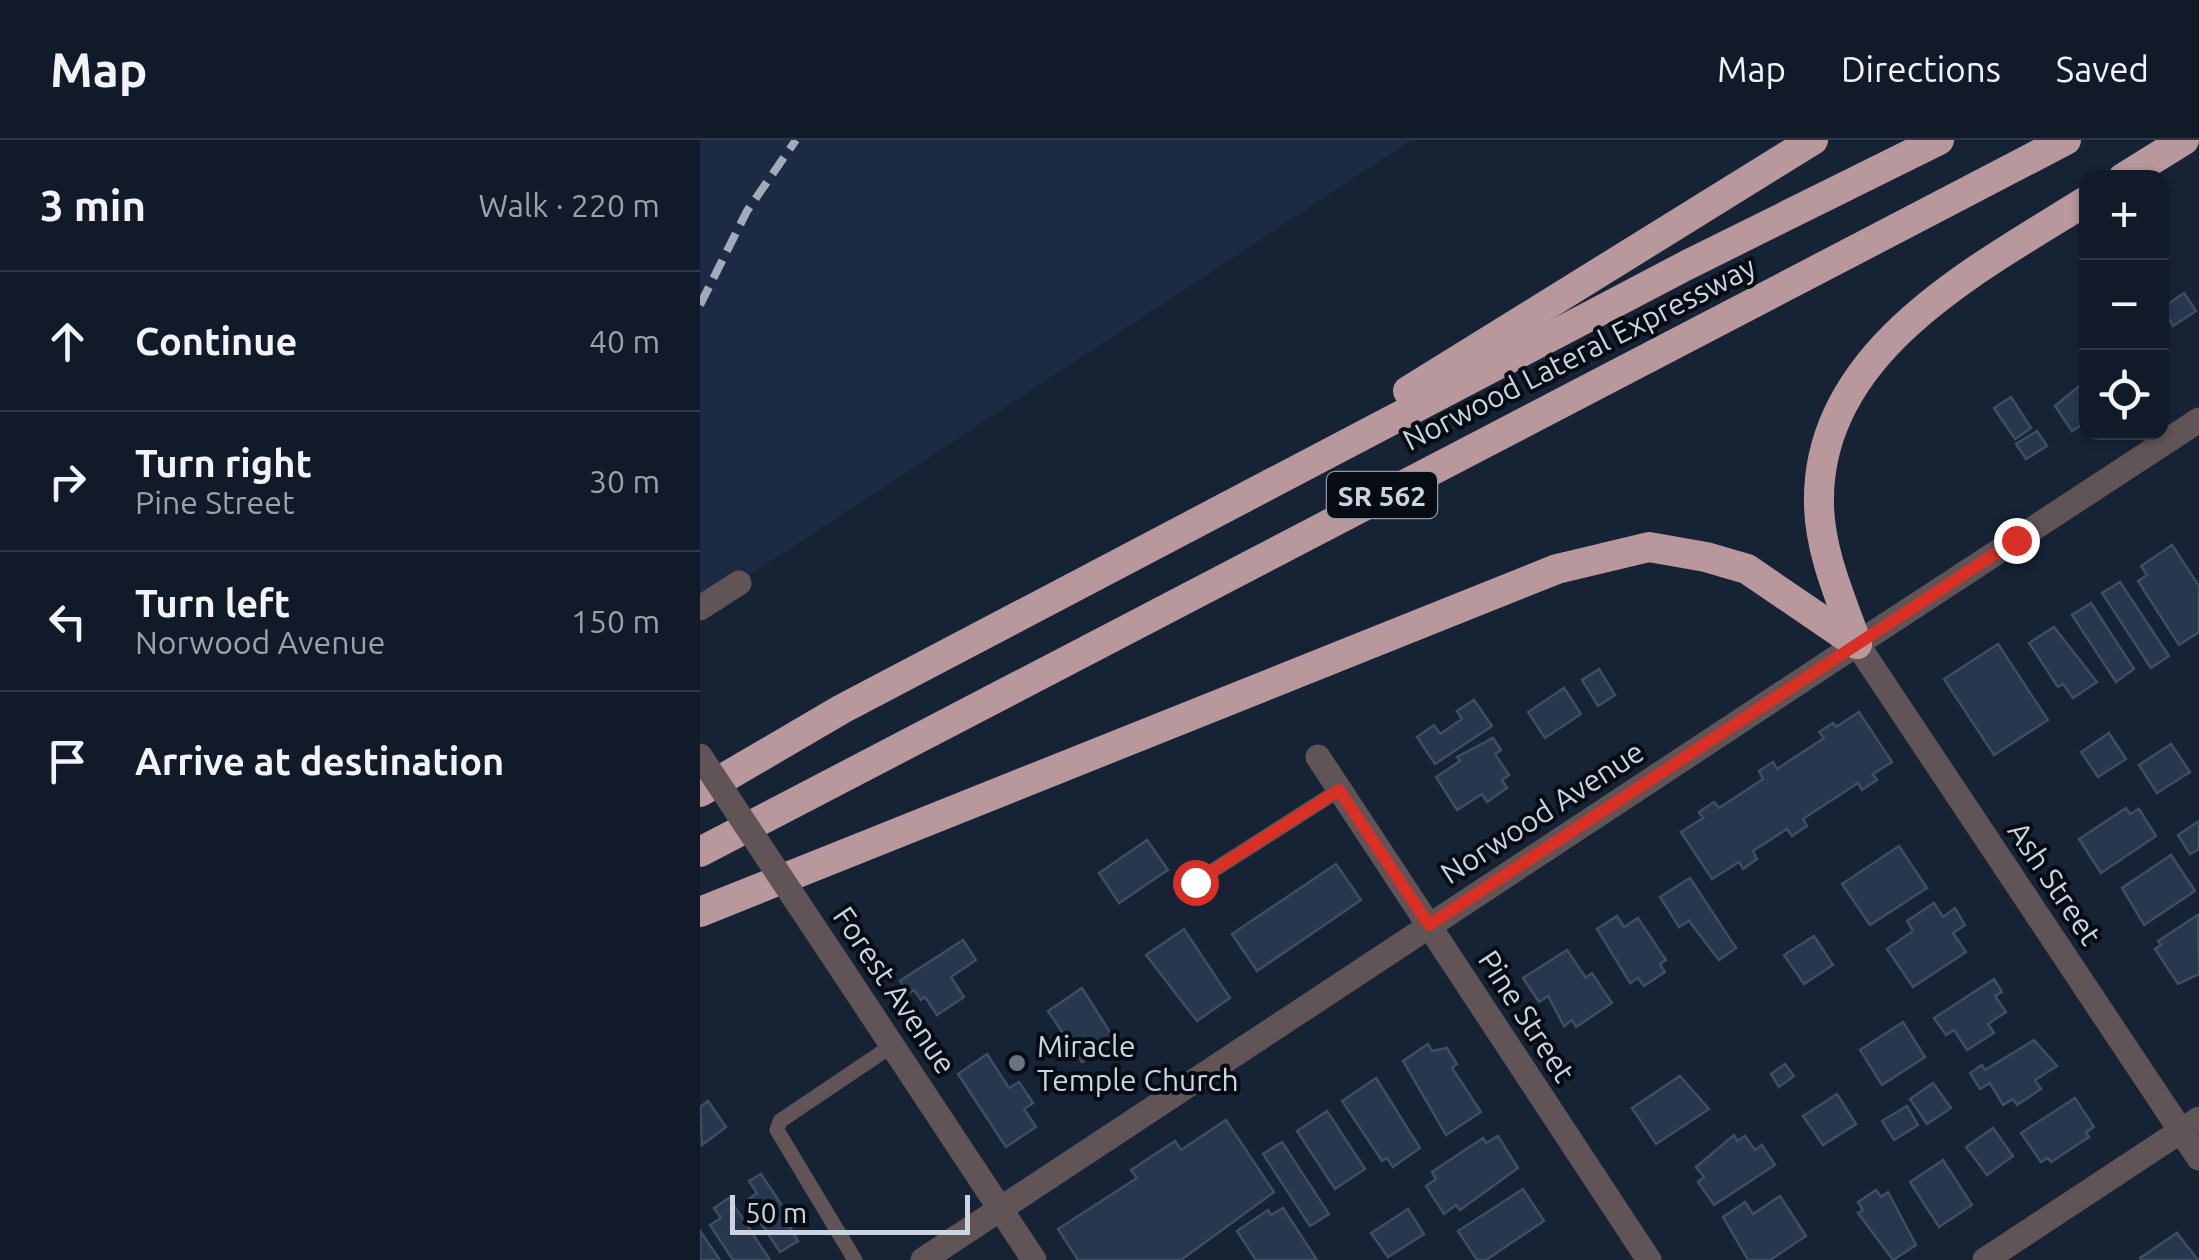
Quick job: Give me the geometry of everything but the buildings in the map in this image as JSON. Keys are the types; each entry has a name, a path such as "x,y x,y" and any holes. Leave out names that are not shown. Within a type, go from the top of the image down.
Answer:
{"highway":[{"path":"1215,513 1813,140"},
{"name":"Norwood Lateral Expressway","path":"700,792 842,708 1669,274 1940,140"},
{"name":"Norwood Lateral Expressway","path":"700,852 2066,140"},
{"path":"2136,170 2184,140"},
{"path":"1857,644 1827,558 1819,504 1824,452 1842,406 1872,359 1914,318 1968,275 2079,204"},
{"path":"700,912 1557,569 1649,547 1747,569 1857,644"}],"street":[{"name":"Norwood Avenue","path":"923,1260 2199,420"},
{"path":"700,608 738,583"},
{"name":"Ash Street","path":"1857,644 2190,1125 2199,1158"},
{"name":"Forest Avenue","path":"700,756 1034,1260"},
{"name":"Pine Street","path":"1318,757 1650,1260"},
{"path":"1985,1260 2190,1125"}],"lane":[{"path":"1195,882 1339,790"},
{"path":"855,1260 777,1130 780,1122 894,1045"}],"shaded area":[{"path":"700,140 1412,140 700,608"}],"railway":[{"path":"700,305 747,211 796,140"}],"place":[{"name":"Miracle Temple Church","path":"1017,1063"}],"route":[{"path":"1195,882 1339,790 1429,925 2016,540"}]}
